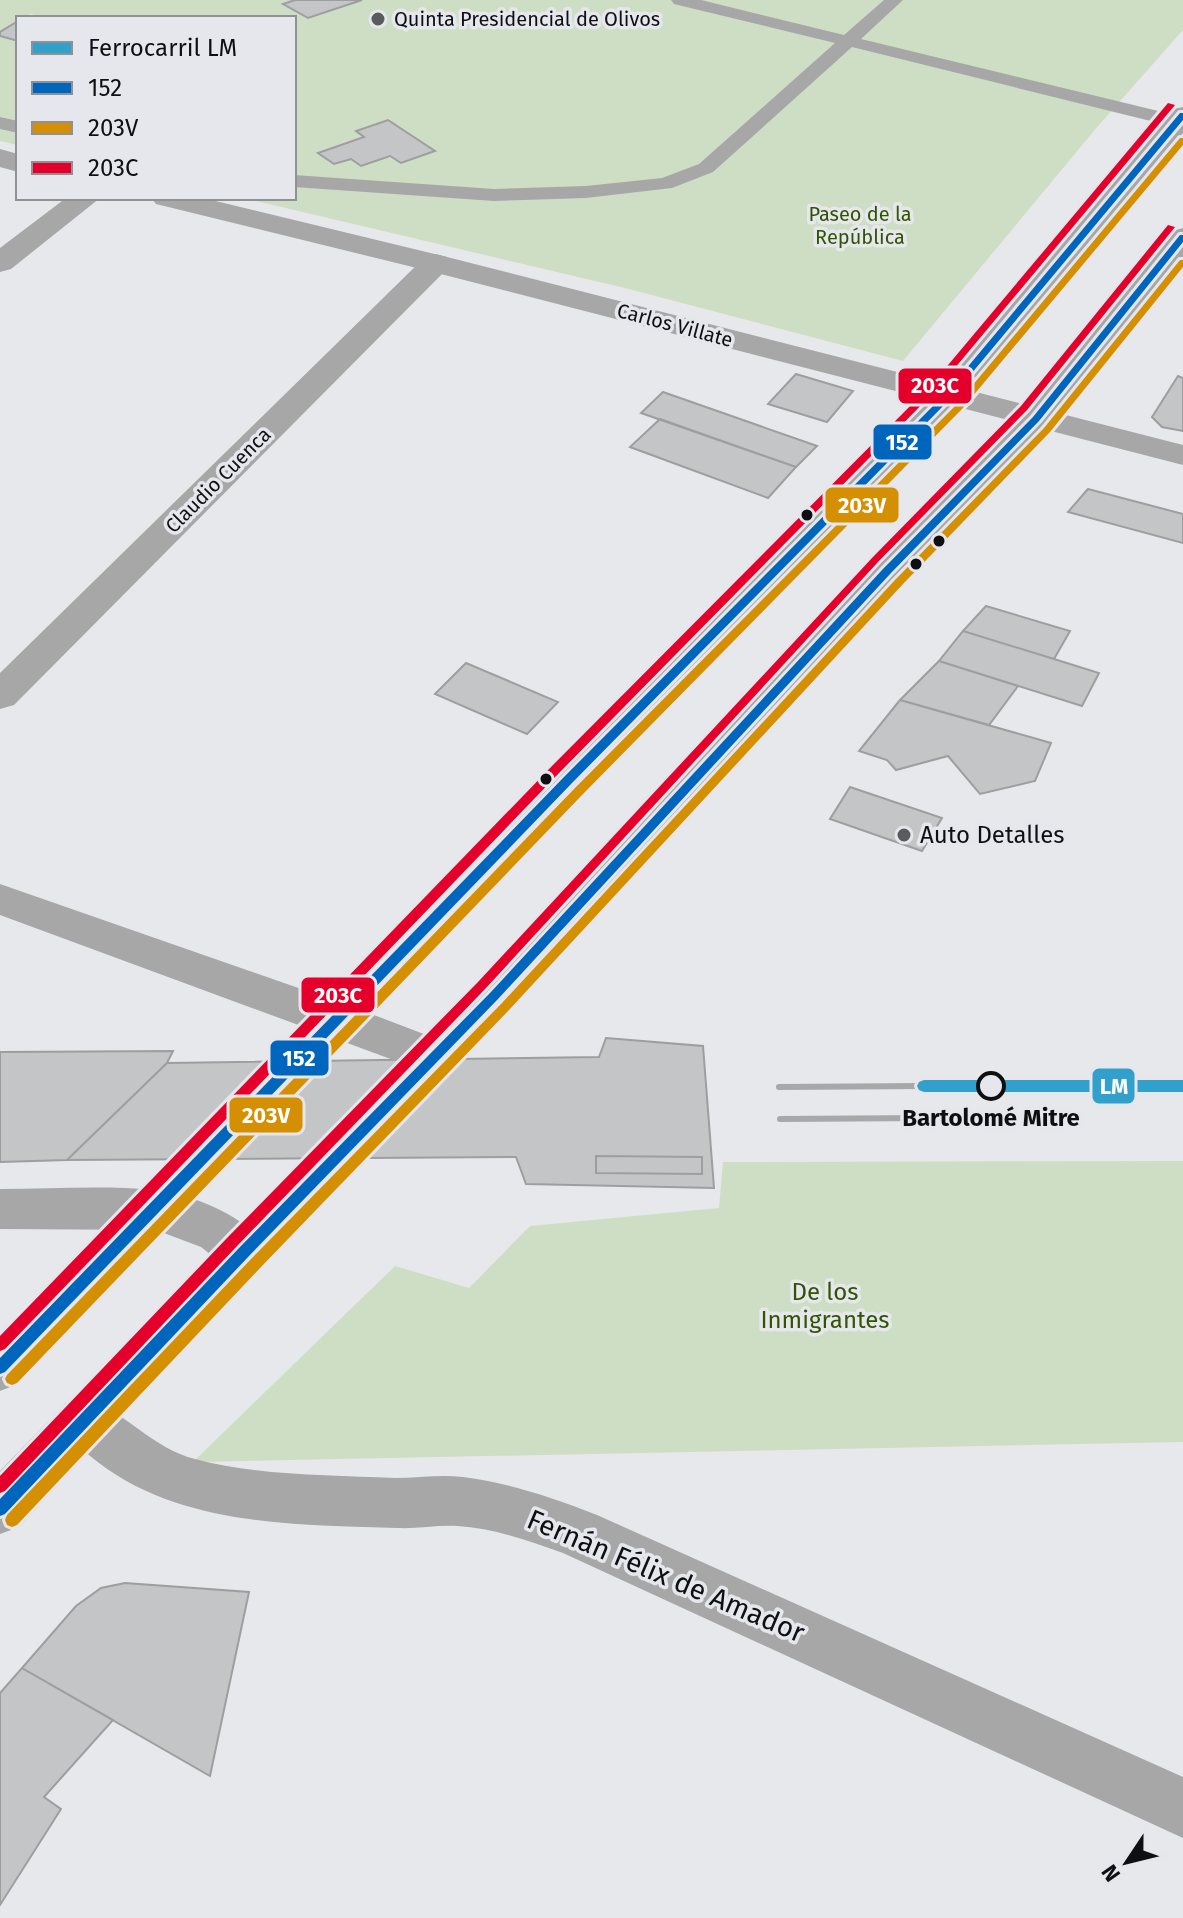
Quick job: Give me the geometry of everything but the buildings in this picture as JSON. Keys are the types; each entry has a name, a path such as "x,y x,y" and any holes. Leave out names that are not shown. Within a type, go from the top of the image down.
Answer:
{"main road":[{"path":"298,1061 948,396 1181,120"},
{"path":"434,1057 887,571 1036,419 1183,237"},
{"path":"0,1509 344,1149"},
{"path":"0,1368 198,1166"}],"street":[{"path":"0,263 82,200"},
{"name":"Carlos Villate","path":"174,200 436,263 1183,455"},
{"name":"Claudio Cuenca","path":"0,696 436,263"},
{"path":"0,899 337,1019 434,1057"},
{"path":"0,1209 156,1210 218,1232 244,1252"},
{"name":"Fernán Félix de Amador","path":"84,1420 133,1457 186,1482 251,1495 399,1503 459,1501 519,1512 578,1533 1183,1808"}],"lane":[{"path":"680,0 1181,120"},
{"path":"296,181 494,195 586,192 665,184 706,168 894,0"}],"green space":[{"name":"Paseo de la República","path":"0,0 295,0 284,4 308,18 362,0 1183,0 1183,30 1098,126 903,361 625,288 251,200 296,200 296,16 31,14 16,16 16,22 0,32","holes":["388,120 434,152 401,163 377,156 334,164 319,153 364,137 357,130"]},
{"path":"0,36 16,40 16,145 0,141"},
{"name":"De los Inmigrantes","path":"1183,1161 1183,1442 193,1462 395,1266 469,1288 530,1226 719,1208 723,1162"}],"tunnel":[{"path":"344,1149 434,1057"},
{"path":"198,1166 298,1061"}],"railway":[{"path":"779,1087 924,1086"},
{"path":"780,1119 928,1118"}],"rail line":[{"name":"LM","path":"924,1086 1183,1086"}],"transit line":[{"name":"203C","path":"0,1345 556,769 936,385 1171,105"},
{"name":"152","path":"0,1368 568,780 948,396 1183,115"},
{"name":"203V","path":"12,1379 579,791 959,407 1183,140"},
{"name":"203C","path":"0,1486 482,985 875,560 1024,408 1171,227"},
{"name":"152","path":"0,1509 244,1252 494,996 887,571 1036,419 1183,237"},
{"name":"203V","path":"12,1520 505,1007 899,582 1047,430 1183,262"}],"place":[{"name":"Quinta Presidencial de Olivos","path":"378,19"},
{"name":"Auto Detalles","path":"904,835"},
{"name":"Bartolomé Mitre","path":"991,1086"}]}
